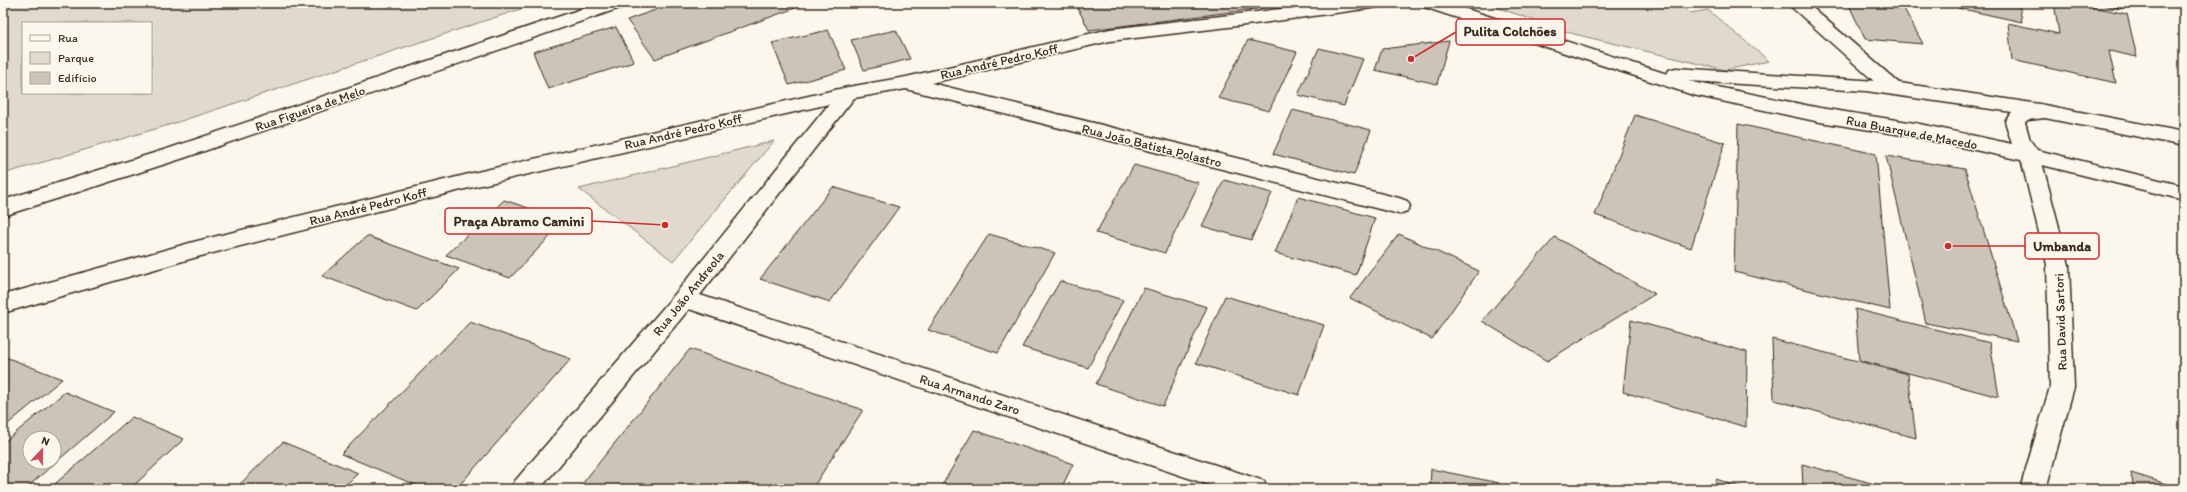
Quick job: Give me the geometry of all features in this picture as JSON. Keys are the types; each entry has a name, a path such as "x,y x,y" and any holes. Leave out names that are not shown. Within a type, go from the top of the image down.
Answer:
{"street":[{"name":"Rua Figueira de Melo","path":"3,208 177,153 616,3"},
{"name":"Rua André Pedro Koff","path":"3,304 197,249 439,188 848,93 906,84 1110,35 1254,19 1372,3"},
{"name":"Rua Buarque de Macedo","path":"1430,3 1693,89 1739,99 1915,130 2030,155 2184,193"},
{"path":"1796,3 1893,88"},
{"name":"Rua Buarque de Macedo","path":"1640,72 1822,82 1893,88 2054,111 2184,139"},
{"name":"Rua João Batista Polastro","path":"906,84 1399,206"},
{"name":"Rua João Andreola","path":"524,489 684,299 848,93"},
{"name":"Rua David Sartori","path":"2033,489 2062,387 2058,265 2030,155 2020,142 2015,121 2022,114 2054,111"},
{"name":"Rua Armando Zaro","path":"684,299 1255,489"}],"green space":[{"path":"11,3 539,3 172,124 3,174 3,8"},
{"path":"1484,3 1679,3 1690,13 1708,10 1769,61 1725,70 1574,34"},
{"path":"774,141 673,261 579,189"}],"building":[{"path":"675,3 809,3 655,59 627,20"},
{"path":"1075,3 1303,3 1089,30"},
{"path":"1848,3 1901,3 1923,44 1865,39"},
{"path":"1957,3 2019,3 2022,22 1958,8"},
{"path":"2054,3 2073,3 2127,14 2137,57 2109,51 2116,83 2012,60 2008,23 2059,34"},
{"path":"2094,3 2121,3 2122,9"},
{"path":"616,27 634,62 548,89 533,52"},
{"path":"828,30 846,70 789,85 772,43"},
{"path":"896,30 910,59 864,70 851,40"},
{"path":"1248,40 1297,52 1269,111 1218,98"},
{"path":"1449,41 1437,84 1375,70 1382,49"},
{"path":"1319,48 1363,59 1344,106 1298,95"},
{"path":"1293,110 1371,130 1354,175 1273,154"},
{"path":"1635,115 1725,143 1691,248 1595,215"},
{"path":"1738,124 1876,154 1890,310 1734,272"},
{"path":"1886,156 1965,169 2017,341 1926,323"},
{"path":"1134,165 1199,183 1165,253 1096,233"},
{"path":"1224,180 1272,193 1251,240 1202,226"},
{"path":"833,187 899,207 830,302 760,279"},
{"path":"1298,197 1375,218 1356,275 1275,253"},
{"path":"504,200 566,220 510,278 446,255"},
{"path":"989,234 1055,253 998,353 928,330"},
{"path":"1399,234 1479,271 1432,339 1350,298"},
{"path":"367,236 459,269 417,311 322,276"},
{"path":"1555,237 1655,294 1547,361 1482,321"},
{"path":"1060,281 1123,300 1088,368 1022,347"},
{"path":"1144,288 1207,307 1163,406 1096,384"},
{"path":"1225,296 1324,325 1299,395 1196,363"},
{"path":"1855,309 1990,343 1999,397 1859,360"},
{"path":"1631,320 1747,352 1746,427 1623,392"},
{"path":"470,322 571,359 456,489 425,489 341,454"},
{"path":"1772,339 1908,374 1916,438 1774,400"},
{"path":"690,349 863,410 812,489 578,489"},
{"path":"3,356 62,379 3,428"},
{"path":"65,392 114,412 62,457 62,430 22,430 22,470 47,470 25,489 3,489 3,443"},
{"path":"132,417 184,439 130,489 49,489"},
{"path":"974,430 1073,464 1061,489 940,489"},
{"path":"283,442 358,473 342,489 235,489"},
{"path":"1802,464 1893,489 1803,489"},
{"path":"1431,469 1499,483 1499,489 1430,489"},
{"path":"2131,473 2183,489 2134,489"},
{"path":"1716,479 1746,489 1715,489"}],"place":[{"name":"Pulita Colchões","path":"1411,59"},
{"name":"Praça Abramo Camini","path":"665,225"},
{"name":"Umbanda","path":"1948,246"}]}
